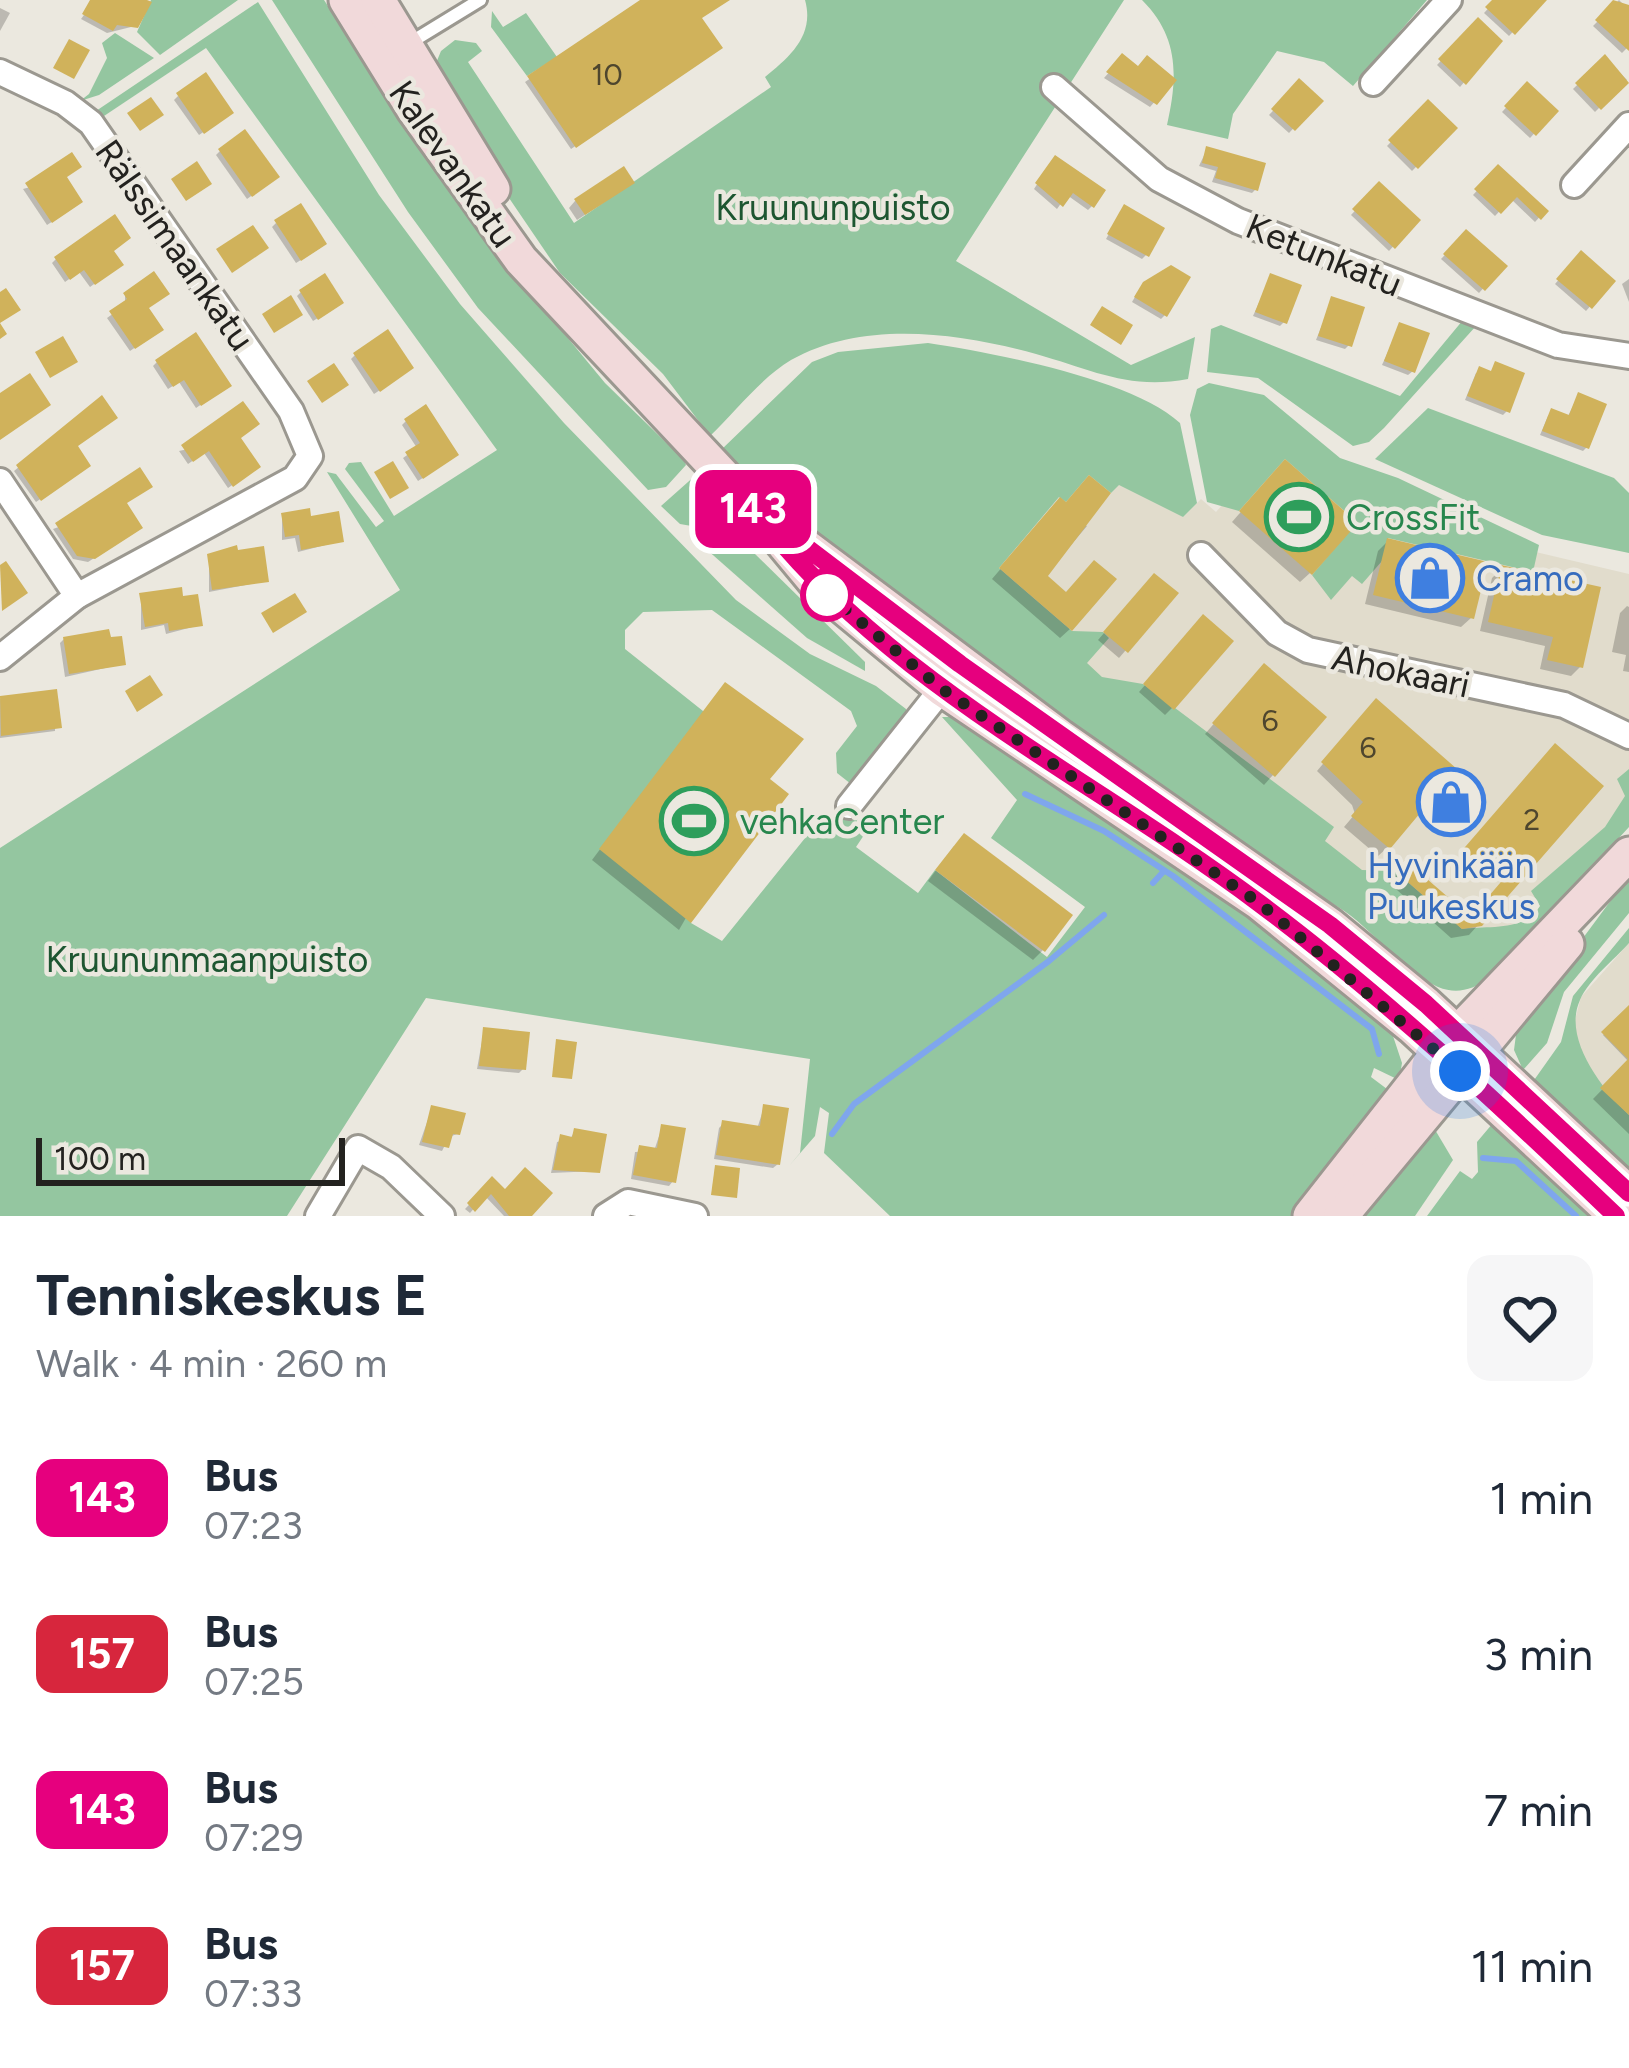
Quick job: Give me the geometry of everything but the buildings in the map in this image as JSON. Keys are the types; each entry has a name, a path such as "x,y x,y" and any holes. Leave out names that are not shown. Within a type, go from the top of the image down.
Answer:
{"main road":[{"name":"Kalevankatu","path":"346,0 393,52 572,319 752,506 820,588 1285,891 1459,1052 1629,1193"},
{"name":"Kalevankatu","path":"378,0 393,52"},
{"path":"1310,1216 1459,1052 1565,946 1605,881 1629,854"},
{"name":"Kalevankatu","path":"1459,1052 1616,1216"},
{"path":"1341,1216 1459,1052"}],"street":[{"path":"1373,83 1449,0"},
{"name":"Rälssimaankatu","path":"0,72 65,103 91,123 291,411 310,456 295,478 77,596"},
{"name":"Ketunkatu","path":"1054,87 1159,179 1217,211 1558,345 1629,356"},
{"path":"1574,185 1629,125"},
{"path":"0,481 77,596 0,658"},
{"name":"Ahokaari","path":"1201,555 1277,634 1308,650 1564,705 1629,736"},
{"path":"849,806 951,677"},
{"path":"318,1216 358,1148 391,1168 442,1216"},
{"path":"606,1216 628,1202 695,1216"}],"lane":[{"path":"393,52 480,0"}],"shaded area":[{"path":"1280,439 1384,516 1629,574 1629,802 1486,954 1430,958 963,574 1081,449 1183,517 1201,499 1216,512"},
{"path":"1629,943 1629,1130 1562,1070 1581,997"}],"green space":[{"path":"151,0 238,0 160,55 137,32"},
{"path":"272,0 324,0 463,211 605,383 684,460 686,465 666,487 648,490 478,308 408,212"},
{"name":"Kruununpuisto","path":"805,0 1124,0 956,261 1131,365 1195,337 1188,379 1129,380 976,340 880,335 819,347 791,360 759,385 710,436 663,374 560,273 486,164 434,68 441,51 455,40 476,43 482,51 468,62 574,223 771,87 765,77 803,34"},
{"path":"1142,0 1427,0 1353,86 1324,62 1277,51 1233,114 1228,139 1167,125 1174,74 1169,43"},
{"name":"Kruununmaanpuisto","path":"258,2 379,195 460,304 564,423 736,600 810,654 876,686 906,709 907,720 858,783 851,784 837,773 836,753 857,726 851,711 712,610 643,612 625,630 625,649 703,711 691,923 722,941 822,817 851,814 870,826 856,847 918,893 935,870 1047,957 1085,907 991,838 1017,800 942,717 955,717 1206,881 1390,1027 1402,1063 1399,1080 1374,1068 1371,1077 1391,1092 1297,1216 890,1216 824,1153 829,1113 820,1107 815,1136 789,1166 800,1153 810,1059 426,998 287,1216 0,1216 0,848 400,590 327,472 336,474 376,527 384,521 345,469 349,463 361,462 394,516 497,450 206,48 104,116 109,126 93,113"},
{"path":"492,11 503,27 526,13 557,57 527,76 491,27"},
{"path":"115,33 154,58 99,95 80,101 89,94 107,58 102,43"},
{"path":"1463,320 1476,326 1384,428 1369,442 1353,446 1258,378 1207,372 1211,329 1221,325 1400,396"},
{"path":"928,343 1097,381 1158,407 1180,423 1197,503 1183,517 1119,485 1111,493 1089,475 1066,502 1059,497 999,568 1072,631 1103,632 1109,638 1087,663 1102,677 1143,684 1334,827 1325,841 1362,870 1395,871 1462,929 1505,926 1533,914 1540,906 1531,891 1605,827 1625,796 1617,779 1629,769 1629,827 1489,979 1458,991 1424,980 1351,916 1159,788 951,637 817,533 721,450 812,362 838,352"},
{"path":"1209,383 1264,395 1340,458 1398,478 1539,545 1533,572 1388,538 1382,561 1362,584 1352,576 1331,600 1312,575 1357,522 1285,459 1239,511 1207,502 1190,415 1197,389"},
{"path":"1428,408 1614,478 1629,493 1629,553 1542,535 1375,459"},
{"path":"697,474 746,527 744,535 680,524 661,506"},
{"path":"697,541 754,553 865,662 865,671 807,638"},
{"path":"1629,876 1629,913 1564,992 1547,1043 1523,1070 1514,1050 1517,1027"},
{"path":"1629,928 1629,943 1580,1000 1576,1031 1588,1063 1629,1115 1629,1171 1532,1083 1561,1042 1573,996"},
{"path":"1431,1123 1453,1160 1415,1216 1353,1216"},
{"path":"1493,1123 1597,1216 1427,1216 1460,1171 1472,1179 1478,1172 1477,1142"}],"waterway":[{"path":"1025,794 1104,831 1173,876 1372,1029 1379,1054"},
{"path":"1153,883 1164,871"},
{"path":"832,1134 854,1104 1104,915"},
{"path":"1483,1158 1516,1161 1576,1216"}],"bus line":[{"name":"143","path":"1616,1216 1412,1027 1258,902 942,689 876,638 820,588 752,506 960,664 1330,925 1426,1004 1629,1193"}],"place":[{"name":"CrossFit","path":"1299,517"},
{"name":"Cramo","path":"1430,578"},
{"name":"Hyvinkään Puukeskus","path":"1451,802"},
{"name":"vehkaCenter","path":"694,821"}],"route":[{"path":"827,595 820,588 942,689 1258,902 1460,1071"}]}
